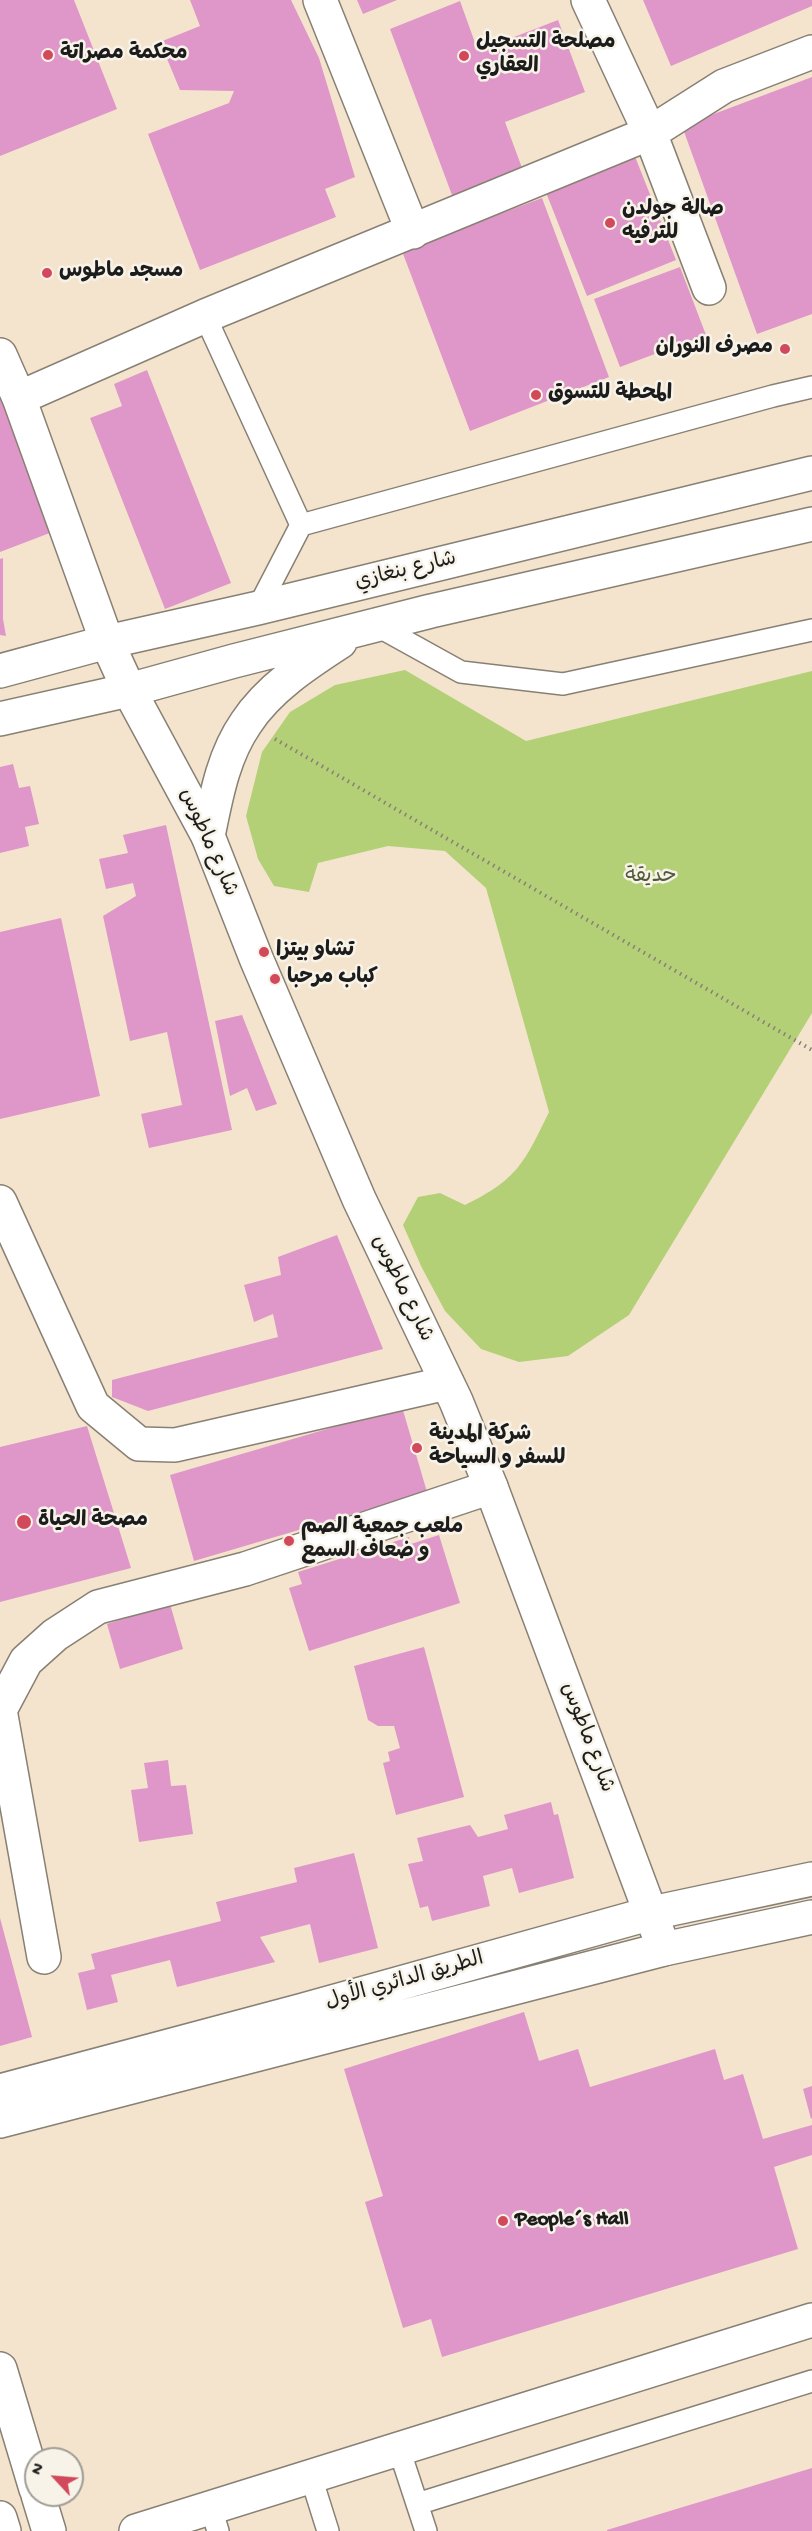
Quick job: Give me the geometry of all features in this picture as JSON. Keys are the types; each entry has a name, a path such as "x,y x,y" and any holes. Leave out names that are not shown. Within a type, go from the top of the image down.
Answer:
{"street":[{"path":"320,0 413,232"},
{"path":"588,0 650,133 709,288"},
{"path":"19,398 205,316 650,133 724,86 812,52"},
{"name":"شارع ماطوس","path":"0,355 19,398 107,642 129,690 208,836 256,958 358,1199 447,1383 491,1487 664,1949"},
{"name":"شارع بنغازي","path":"0,671 107,642 258,608 812,473"},
{"path":"0,719 129,690 367,628 812,524"},
{"path":"208,836 220,781 231,749 246,722 290,677 367,628"},
{"path":"0,1202 93,1406 140,1444 175,1445 447,1383"},
{"path":"44,1958 0,1710 26,1661 55,1635 98,1607 245,1569 491,1487"},
{"name":"الطريق الدائري الأول","path":"0,2091 300,2011 652,1913 812,1880"},
{"name":"الطريق الدائري الأول","path":"0,2121 664,1949 812,1917"},
{"path":"136,2531 214,2519 310,2477 812,2320"},
{"path":"0,2369 24,2449"},
{"path":"42,2507 49,2531"},
{"path":"0,2518 4,2531"}],"lane":[{"path":"205,316 301,525"},
{"path":"258,608 301,525 812,387"},
{"path":"367,628 461,672 563,684 812,630"},
{"path":"417,2504 812,2381"},
{"path":"399,2449 426,2531"},
{"path":"310,2477 328,2531"}],"path":[{"path":"246,722 812,1050"}],"green space":[{"name":"حديقة","path":"405,670 526,741 812,671 812,1013 629,1315 568,1356 519,1362 481,1349 445,1311 403,1225 418,1197 440,1193 465,1205 497,1187 518,1168 549,1112 486,888 445,851 388,846 318,863 309,892 274,886 258,859 246,816 262,752 290,712 335,685"}],"building":[{"name":"محكمة مصراتة","path":"0,0 74,0 117,109 0,156"},
{"path":"190,0 291,0 319,58 355,177 325,189 336,217 200,270 148,134 229,103 234,91 180,90 160,42 200,26"},
{"path":"357,0 397,0 363,14"},
{"path":"643,0 812,0 812,6 671,66"},
{"path":"460,1 478,51 558,20 585,92 505,122 525,176 455,203 390,29"},
{"path":"812,77 812,314 757,334 682,126"},
{"name":"صالة جولدن للترفيه","path":"632,149 676,260 587,296 543,185"},
{"path":"542,198 609,377 470,431 402,251"},
{"path":"680,267 706,335 620,367 594,299"},
{"path":"147,370 231,583 165,609 90,418 122,406 114,384"},
{"path":"0,382 55,531 0,552"},
{"path":"3,558 3,619 6,636 0,635 0,559"},
{"path":"13,764 19,788 30,786 39,824 25,827 29,846 0,853 0,767"},
{"path":"166,825 232,1130 149,1148 141,1114 182,1105 167,1032 130,1041 103,916 136,896 133,883 106,889 99,859 128,853 123,835"},
{"path":"61,918 100,1096 0,1119 0,932"},
{"path":"242,1015 277,1104 256,1111 247,1088 230,1096 215,1021"},
{"path":"337,1235 383,1349 148,1411 112,1397 112,1380 278,1337 273,1314 254,1322 244,1285 281,1275 278,1257"},
{"path":"402,1407 427,1492 194,1561 170,1475"},
{"path":"87,1426 131,1568 0,1602 0,1447"},
{"path":"439,1535 460,1603 309,1651 289,1588 302,1584 298,1572 409,1537 411,1544"},
{"path":"170,1604 183,1649 120,1669 107,1624"},
{"path":"424,1647 464,1797 396,1815 383,1763 390,1761 388,1752 400,1748 394,1726 378,1726 368,1720 354,1666"},
{"path":"168,1760 171,1786 186,1785 193,1834 139,1842 131,1790 148,1788 144,1763"},
{"path":"551,1802 554,1815 558,1814 574,1878 519,1893 512,1868 483,1876 490,1906 432,1921 428,1906 420,1908 408,1864 423,1861 417,1838 470,1825 478,1837 508,1829 504,1815"},
{"path":"354,1853 378,1948 319,1963 310,1924 260,1937 275,1962 177,1987 170,1960 111,1975 118,2002 87,2010 78,1973 95,1969 91,1954 221,1921 216,1902 297,1882 294,1868"},
{"path":"0,1918 32,2037 0,2046"},
{"path":"524,2012 539,2061 578,2049 590,2087 715,2049 724,2080 743,2074 763,2139 812,2125 812,2155 774,2167 798,2249 442,2357 431,2319 403,2328 365,2202 383,2196 344,2069"},
{"path":"812,2086 812,2118 811,2119 803,2089"},
{"path":"812,2468 812,2531 607,2531 607,2530"}],"place":[{"name":"محكمة مصراتة","path":"48,55"},
{"name":"مصلحة التسجيل العقاري","path":"464,56"},
{"name":"صالة جولدن للترفيه","path":"610,223"},
{"name":"مسجد ماطوس","path":"47,273"},
{"name":"مصرف النوران","path":"785,349"},
{"name":"المحطة للتسوق","path":"536,395"},
{"name":"تشاو بيتزا","path":"264,952"},
{"name":"كباب مرحبا","path":"275,979"},
{"name":"شركة المدينة للسفر و السياحة","path":"417,1448"},
{"name":"مصحة الحياة","path":"24,1522"},
{"name":"ملعب جمعية الصم و ضعاف السمع","path":"289,1541"},
{"name":"People´s Hall","path":"503,2221"}]}
